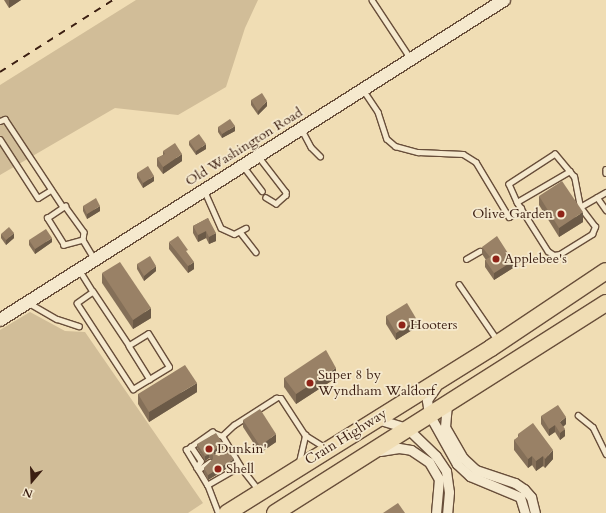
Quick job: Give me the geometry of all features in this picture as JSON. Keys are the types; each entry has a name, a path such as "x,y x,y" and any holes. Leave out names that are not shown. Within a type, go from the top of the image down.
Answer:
{"highway":[{"name":"Crain Highway","path":"227,513 375,418 499,342 606,272"},
{"name":"Crain Highway","path":"275,513 606,303"}],"main road":[{"name":"Old Washington Road","path":"0,320 504,0"}],"street":[{"path":"451,372 435,388 427,400 429,414 460,468 474,478 515,494 523,502 526,513"},
{"path":"448,402 445,427 463,458 476,470 515,483 524,489 531,497 534,513"},
{"path":"375,418 407,428 436,456 446,471 449,492 447,513"},
{"path":"362,457 388,448 411,450 420,455 429,462 439,479 436,513"}],"lane":[{"path":"372,0 411,59"},
{"path":"363,90 378,112 384,133 390,143 409,151 464,154 476,162 509,216 521,208"},
{"path":"0,121 6,119 51,190 84,232 83,240 95,260"},
{"path":"301,129 311,147 320,156"},
{"path":"0,139 38,198 51,190"},
{"path":"553,154 558,155 574,177 580,207 595,227 592,234 560,254 554,255 548,251 521,208 509,184 553,154"},
{"path":"258,156 286,192 286,195 276,204 266,198"},
{"path":"243,166 262,191"},
{"path":"517,202 570,171"},
{"path":"204,190 222,228 234,234 241,233 246,228"},
{"path":"580,207 606,192"},
{"path":"598,197 606,210"},
{"path":"63,207 47,218 64,245 83,240"},
{"path":"241,233 256,252"},
{"path":"466,259 480,250"},
{"path":"79,270 150,379"},
{"path":"459,284 499,342"},
{"path":"93,292 77,303 133,389 170,367 148,334 129,346"},
{"path":"28,302 61,321 79,326"},
{"path":"222,436 234,425 278,398 305,434 326,449"},
{"path":"578,415 593,427 606,454"},
{"path":"218,513 208,485 186,450 212,432 222,436 240,466 260,492"},
{"path":"296,468 305,434"},
{"path":"225,452 230,449"},
{"path":"197,469 210,462"},
{"path":"208,485 229,470 240,466"}],"shaded area":[{"path":"136,0 258,0 245,28 226,87 178,115 115,108 0,175 0,85"},
{"path":"30,312 65,331 85,332 203,503 188,513 0,513 0,330"}],"building":[{"path":"262,93 267,101 258,111 251,100"},
{"path":"230,119 235,126 222,134 218,127"},
{"path":"199,134 206,144 196,151 189,141"},
{"path":"175,143 182,154 163,167 157,158 165,154 163,151"},
{"path":"148,166 154,176 143,183 137,173"},
{"name":"Olive Garden","path":"562,181 583,212 559,228 539,196"},
{"path":"96,198 100,206 87,214 83,206"},
{"path":"208,218 216,233 209,237 206,231 198,235 193,226"},
{"path":"9,227 14,233 6,240 1,234"},
{"path":"46,229 52,238 35,249 29,240"},
{"path":"178,236 194,262 188,266 169,242"},
{"name":"Applebee's","path":"497,236 513,261 494,273 485,260 490,257 482,247"},
{"path":"150,256 156,266 144,276 137,264"},
{"path":"120,262 151,308 133,320 102,273"},
{"path":"407,303 417,320 396,333 386,316"},
{"path":"326,350 336,368 296,394 284,378"},
{"path":"185,365 197,383 149,412 138,394"},
{"path":"558,405 566,417 560,422 565,429 560,433 555,425 549,429 541,416"},
{"path":"260,409 276,434 260,446 243,420"},
{"path":"533,423 553,450 545,459 543,456 536,461 532,456 528,459 514,440 519,436 518,434"},
{"path":"216,433 223,444 214,450 214,454 219,456 227,450 234,459 208,475 204,468 213,459 213,455 209,454 205,456 197,444"},
{"path":"398,503 405,513 383,513"}],"railway":[{"path":"0,72 113,0"}],"place":[{"name":"Olive Garden","path":"561,214"},
{"name":"Applebee's","path":"496,259"},
{"name":"Hooters","path":"402,325"},
{"name":"Super 8 by Wyndham Waldorf","path":"310,383"},
{"name":"Dunkin'","path":"209,449"},
{"name":"Shell","path":"218,469"}]}
